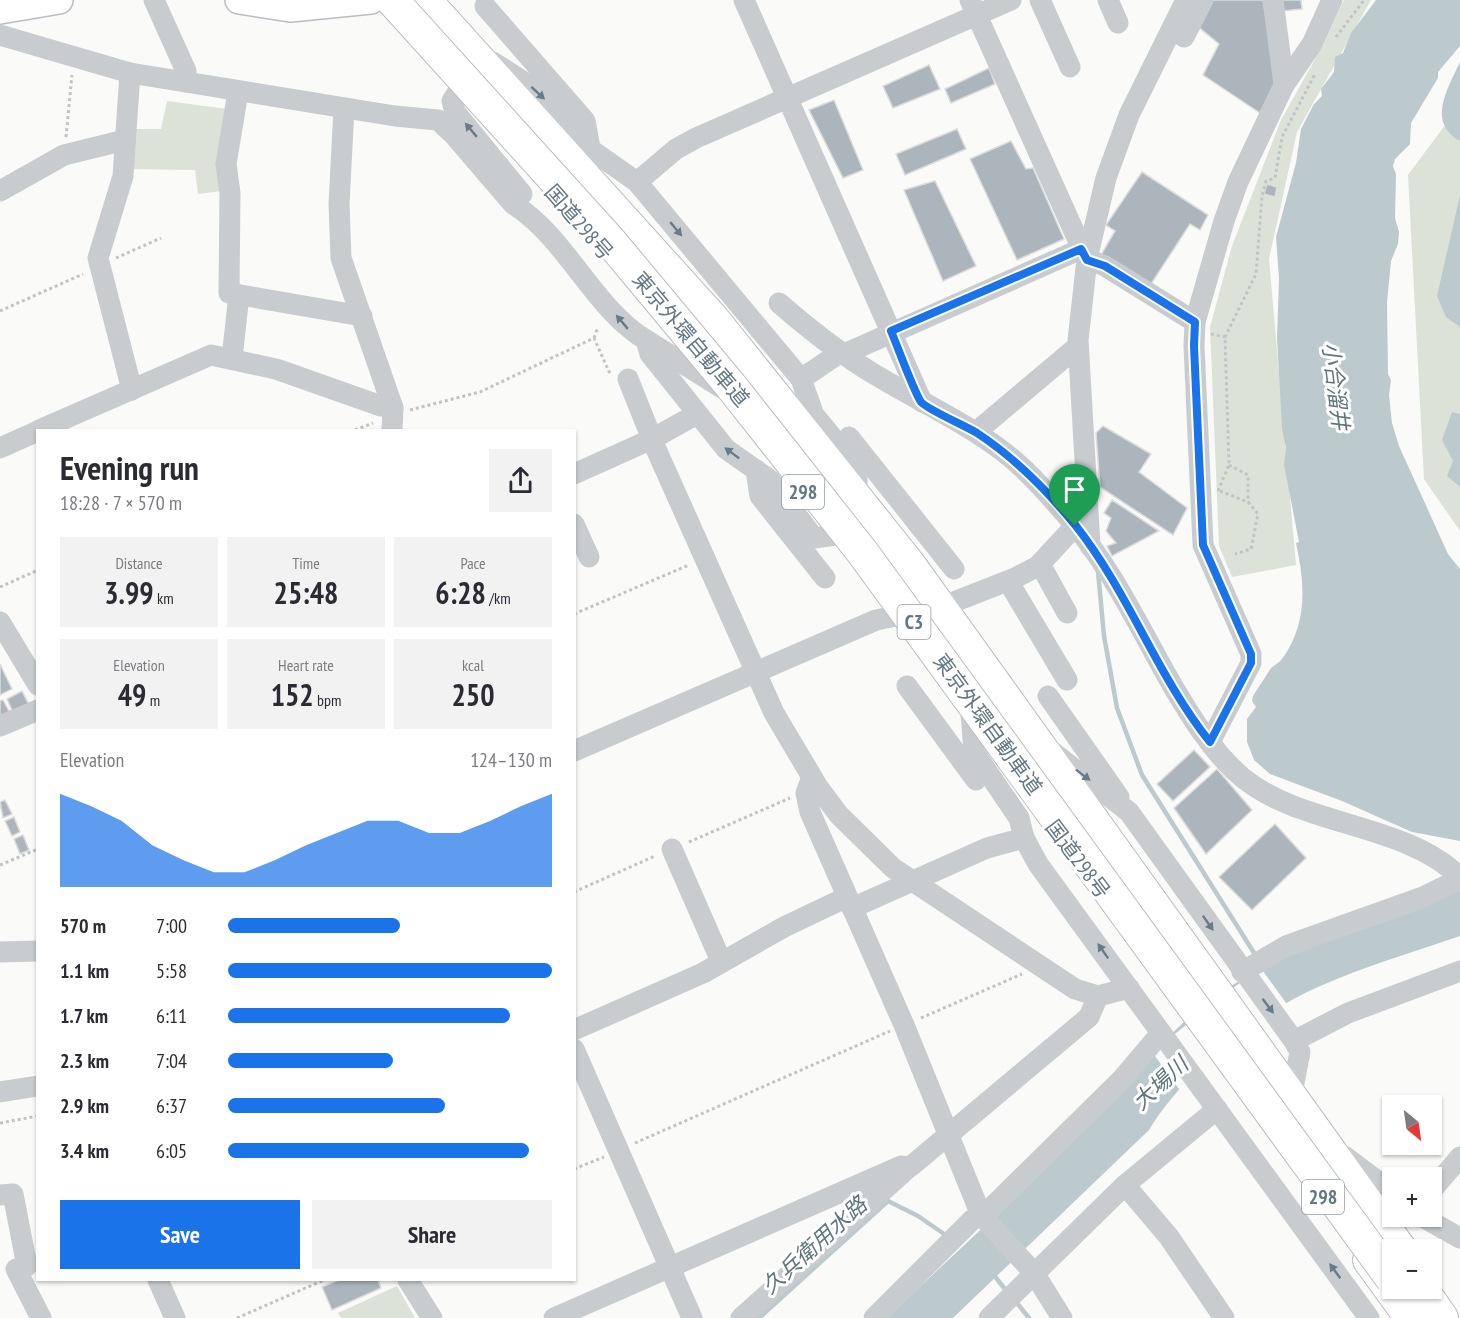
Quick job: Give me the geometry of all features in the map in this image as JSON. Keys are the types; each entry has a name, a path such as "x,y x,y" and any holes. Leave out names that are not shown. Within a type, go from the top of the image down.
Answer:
{"highway":[{"name":"国道298号","path":"381,0 461,87 722,388 971,713 1411,1318"},
{"name":"東京外環自動車道","path":"392,0 610,242 731,386 863,553 1382,1266"},
{"name":"東京外環自動車道","path":"417,0 623,229 746,374 1016,729 1268,1082 1384,1239"},
{"name":"国道298号","path":"425,0 472,49 714,320 941,607 1393,1239"},
{"path":"1406,1299 1419,1318"},
{"path":"1429,1299 1442,1318"},
{"path":"1437,1299 1450,1318"}],"main road":[{"path":"0,10 59,0"},
{"path":"239,0 290,8 371,0"}],"street":[{"path":"154,0 186,71 186,82"},
{"path":"744,0 922,402"},
{"path":"637,183 676,149 973,8 1011,0"},
{"path":"1040,0 1070,68"},
{"path":"1108,0 1118,23"},
{"path":"1090,546 1078,346 1085,256 1106,178 1129,115 1186,0"},
{"path":"1128,157 1151,101 1203,0"},
{"path":"1273,0 1284,85"},
{"path":"1210,742 1251,663 1251,654 1203,545 1211,490 1194,346 1195,322 1238,182 1284,85 1312,44 1332,0"},
{"path":"485,6 585,121 590,149"},
{"path":"973,8 1085,256 1195,322"},
{"path":"0,35 130,73 238,92 438,120 453,134 513,204 526,212 561,248 628,329 722,388"},
{"path":"472,49 535,89 590,149 637,183 801,379 814,415 851,460 857,477 857,500"},
{"path":"130,73 120,192 98,258 132,390"},
{"path":"461,87 452,102 455,112 521,191 526,212"},
{"path":"238,92 226,164 230,193 229,293 362,316"},
{"path":"344,108 339,204 341,258 362,316 393,418"},
{"path":"0,191 64,155 125,140"},
{"path":"801,379 842,353 891,331 1085,256"},
{"path":"232,358 239,295"},
{"path":"779,303 842,353 976,432 1028,473 1090,546 1190,715 1210,742 1243,778 1262,791 1406,845 1434,859 1460,878 1423,897 1286,946 1242,972"},
{"path":"646,340 650,354 726,449 770,480 814,538 836,535"},
{"path":"976,432 1078,346"},
{"path":"43,429 211,355 232,358 393,418"},
{"path":"620,380 651,439 774,713 812,777 839,815 867,845 911,881 1076,989 1098,996 1129,988"},
{"path":"810,401 829,411 954,569"},
{"path":"576,473 651,439 697,414"},
{"path":"0,448 36,432"},
{"path":"756,470 760,496 825,578"},
{"path":"576,750 876,620 899,618 941,607 1008,581 1040,564 1075,526"},
{"path":"576,528 589,557"},
{"path":"1040,564 1067,613"},
{"path":"1008,581 1067,680"},
{"path":"0,622 36,682"},
{"path":"907,686 1008,823 1024,838"},
{"path":"1048,696 1097,762 1129,812 1242,972 1294,1041 1300,1052 1291,1098"},
{"path":"0,726 36,711"},
{"path":"971,713 974,752 1019,818 1024,838 1038,864 1369,1318"},
{"path":"1036,741 1129,812"},
{"path":"812,777 806,794 810,812 904,1025 983,1218 1027,1280 1062,1318"},
{"path":"576,1029 702,973 784,927 911,881 987,848 1024,838"},
{"path":"672,849 721,961"},
{"path":"0,952 36,951"},
{"path":"1294,1041 1357,1009 1460,971"},
{"path":"741,1318 949,1133 1089,1017 1098,996"},
{"path":"874,1318 972,1221 983,1218 1122,1079 1161,1033"},
{"path":"576,1053 692,1318"},
{"path":"0,1092 36,1086"},
{"path":"996,1311 1212,1103"},
{"path":"1311,1125 1341,1154 1382,1185"},
{"path":"1442,1178 1460,1157"},
{"path":"554,1318 902,1166 910,1167"},
{"path":"1125,1185 1169,1238 1224,1318"},
{"path":"0,1195 13,1194 20,1268 41,1318"},
{"path":"1440,1227 1460,1238"},
{"path":"158,1281 175,1318"},
{"path":"409,1281 432,1318"}],"path":[{"path":"1330,44 1364,0"},
{"path":"1235,554 1251,549 1258,514 1248,502 1211,490 1229,465 1225,338 1256,274 1262,196 1266,181 1275,178 1282,137 1320,65"},
{"path":"64,155 73,70"},
{"path":"0,311 161,238"},
{"path":"358,429 480,392 594,338 598,327"},
{"path":"594,338 620,380"},
{"path":"1229,465 1248,475 1248,502"},
{"path":"576,613 704,557"},
{"path":"0,587 36,571"},
{"path":"0,865 36,850"},
{"path":"576,1168 1029,971"},
{"path":"0,1124 36,1116"},
{"path":"237,1318 322,1281"}],"shaded area":[{"path":"1344,0 1371,0 1297,132 1269,259 1296,565 1232,577 1219,546 1210,327 1232,246 1281,120 1324,43"},
{"path":"167,101 227,109 222,191 198,194 195,170 130,169 130,129 161,129"},
{"path":"1460,105 1460,531 1424,479 1408,175"},
{"path":"397,1286 415,1318 341,1318 338,1313"}],"water":[{"name":"小合溜井","path":"1376,0 1460,0 1460,46 1438,72 1438,78 1411,123 1410,144 1395,159 1393,166 1396,174 1395,218 1399,232 1398,244 1391,261 1387,302 1388,374 1391,380 1389,395 1392,423 1399,446 1448,554 1460,569 1460,841 1412,832 1342,801 1270,774 1254,760 1247,742 1247,719 1256,707 1252,701 1253,696 1271,668 1281,660 1290,645 1300,617 1302,603 1301,573 1296,543 1299,542 1284,465 1286,448 1282,428 1277,338 1279,278 1276,237 1296,163 1301,129 1314,104 1322,96 1321,89 1334,72 1335,57 1343,53 1351,33"},
{"path":"1460,62 1460,141 1444,125 1442,115 1446,94"},
{"path":"1460,195 1460,327 1446,317 1437,296"},
{"path":"1452,412 1460,414 1460,487 1447,476 1453,461 1442,440"},
{"name":"大場川","path":"1460,888 1460,936 1370,966 1318,987 1246,1029 1202,1066 1164,1108 1149,1130 953,1318 887,1318 1087,1126 1174,1031 1213,998 1234,984 1288,956"}],"pier":[{"path":"1260,967 1289,1007 1216,1055 1182,1093 1152,1052"}],"building":[{"path":"1211,0 1263,0 1277,79 1260,113 1203,75 1219,44 1196,25"},
{"path":"1280,0 1301,0 1302,9 1282,11"},
{"path":"929,65 940,89 893,108 883,86"},
{"path":"989,68 995,84 951,103 945,89"},
{"path":"834,100 863,170 843,178 809,110"},
{"path":"957,129 966,149 905,175 896,154"},
{"path":"1011,141 1026,169 1033,168 1064,239 1017,260 970,159"},
{"path":"1142,172 1208,215 1200,230 1190,224 1151,284 1101,255 1115,231 1106,225"},
{"path":"935,181 976,266 943,281 904,190"},
{"path":"1267,184 1277,187 1275,197 1264,194"},
{"path":"1103,426 1151,454 1139,472 1187,508 1173,535 1100,487 1096,433"},
{"path":"1112,500 1159,531 1112,556 1107,546 1116,543 1106,531 1111,518 1104,513"},
{"path":"0,664 12,689 0,695"},
{"path":"22,691 29,705 13,712 7,699"},
{"path":"3,700 10,713 0,718 0,701"},
{"path":"1194,750 1210,767 1173,801 1157,784"},
{"path":"1217,769 1252,810 1206,854 1174,808"},
{"path":"5,800 12,814 3,818 0,802"},
{"path":"14,817 20,832 12,836 5,821"},
{"path":"1275,824 1306,858 1252,910 1219,877"},
{"path":"23,835 29,850 20,854 14,839"},
{"path":"337,1281 378,1281 381,1288 332,1310 322,1287"}],"waterway":[{"path":"1098,571 1104,636 1117,708 1142,775 1256,956"},
{"name":"久兵衛用水路","path":"759,1318 888,1201 918,1216 947,1236"},
{"name":"久兵衛用水路","path":"993,1274 1008,1293"},
{"name":"久兵衛用水路","path":"1016,1302 1029,1318"}],"route":[{"path":"1081,249 1087,260 1105,266 1195,322 1202,540 1222,593 1251,654 1251,663 1210,742 1190,715 1112,581 1075,526 1028,473 1006,454 976,432 922,402 891,331 1081,249"}]}
